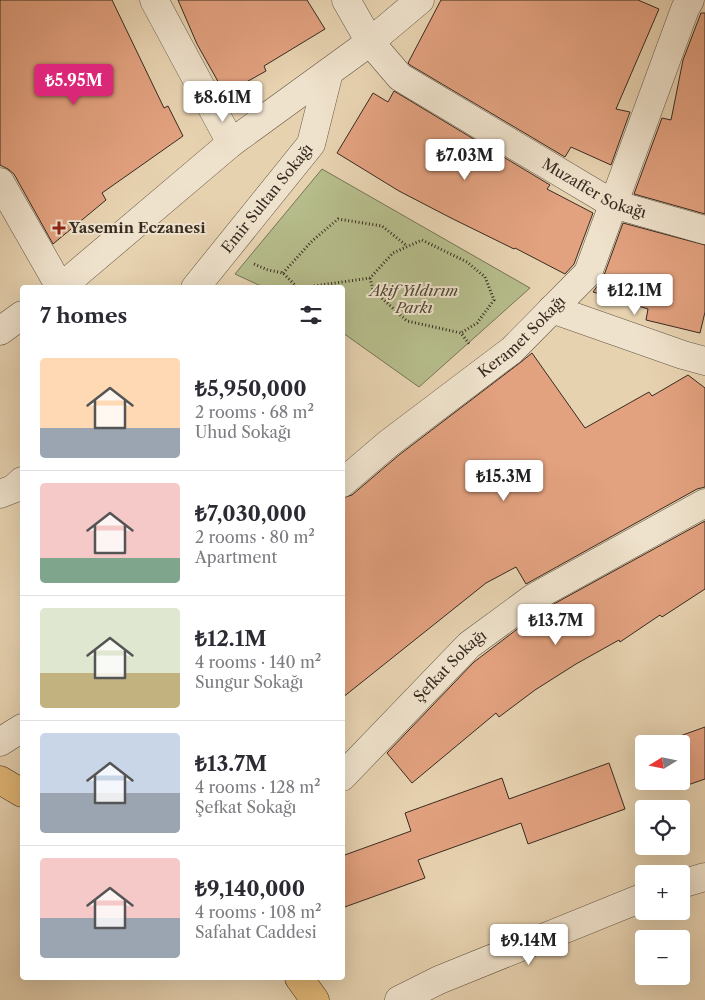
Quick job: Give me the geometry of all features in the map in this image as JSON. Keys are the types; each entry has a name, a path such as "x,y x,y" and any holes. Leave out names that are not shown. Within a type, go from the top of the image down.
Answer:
{"main road":[{"path":"0,780 20,793"},
{"path":"300,980 314,1000"}],"street":[{"path":"154,0 231,143"},
{"name":"Muzaffer Sokağı","path":"346,0 370,42 400,77 613,204 705,230"},
{"path":"62,285 231,143 370,42 420,0"},
{"name":"Keramet Sokağı","path":"345,480 389,443 512,350 588,273 687,6"},
{"name":"Emir Sultan Sokağı","path":"198,285 311,144 329,72"},
{"path":"0,182 59,285"},
{"path":"552,309 705,361"},
{"path":"0,331 20,316"},
{"path":"0,494 20,483"},
{"name":"Şefkat Sokağı","path":"345,774 469,645 533,598 705,503"},
{"path":"0,742 20,729"},
{"path":"690,881 705,877"},
{"path":"399,1000 439,980 635,901"}],"path":[{"path":"284,273 312,241 338,220 382,226 407,246"},
{"path":"320,285 370,278 393,253 422,240 467,262 485,277 494,300 477,323 461,333 407,321 373,290 370,278"},
{"path":"225,252 268,270 284,273 296,285"}],"green space":[{"name":"Akif Yıldırım Parkı","path":"322,169 530,288 419,387 345,334 345,285 259,285 235,274"}],"building":[{"path":"0,0 112,0 164,108 168,106 183,136 102,193 106,200 53,244 14,174 0,165"},
{"path":"178,0 307,0 325,29 264,66 266,71 225,94 197,44"},
{"path":"441,0 638,0 659,9 616,109 630,112 611,165 571,147 565,157 410,65 408,63"},
{"path":"701,13 705,13 705,214 634,194 662,118 671,120 683,60"},
{"path":"394,91 550,185 547,189 593,213 574,264 565,274 399,191 337,153 373,93 388,102"},
{"path":"623,223 705,245 705,312 700,333 646,320 648,309 593,292 603,278"},
{"path":"532,353 585,428 649,392 652,396 688,375 705,388 705,487 697,489 526,584 516,567 486,583 345,696 345,497 352,495 399,455"},
{"path":"705,521 705,589 662,617 660,615 620,642 619,640 576,664 535,690 499,717 496,713 412,783 387,753 474,662 541,611"},
{"path":"705,727 705,779 690,784 690,735 683,735"},
{"path":"609,763 625,809 528,844 521,823 418,860 425,878 345,907 345,855 411,831 405,813 502,778 509,799"}],"place":[{"name":"Yasemin Eczanesi","path":"59,228"}]}
